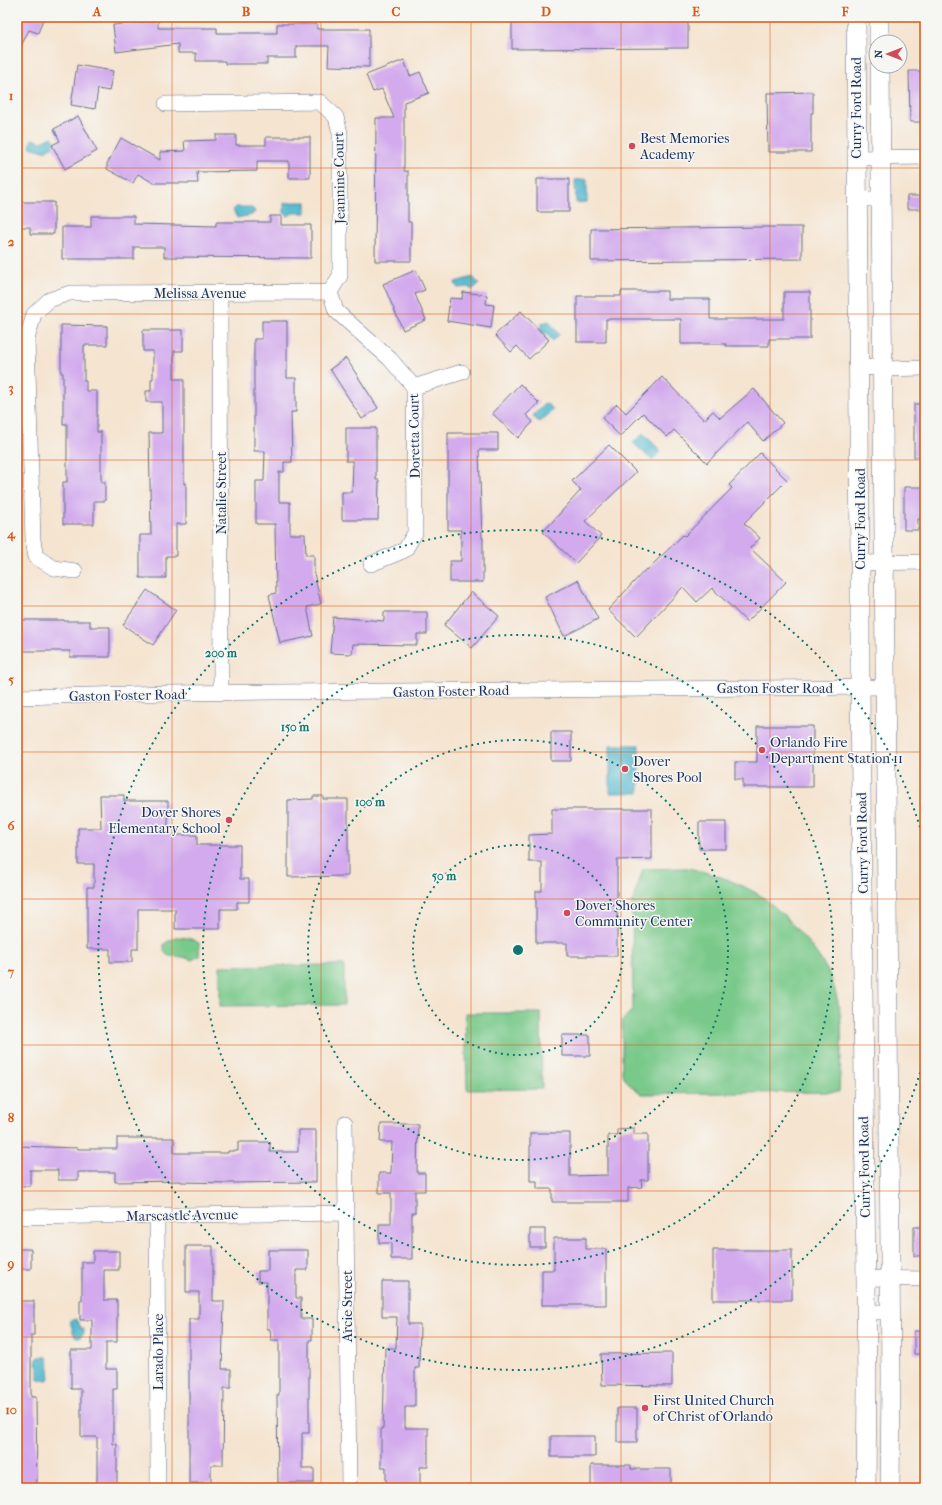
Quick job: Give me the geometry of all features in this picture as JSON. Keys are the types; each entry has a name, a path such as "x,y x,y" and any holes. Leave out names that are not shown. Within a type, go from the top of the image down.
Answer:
{"main road":[{"name":"Curry Ford Road","path":"856,17 866,1488"},
{"path":"879,17 879,34"},
{"name":"Curry Ford Road","path":"880,74 885,562 884,687 890,1278 890,1488"}],"street":[{"name":"Jeannine Court","path":"166,104 320,102 336,117 340,133 340,276 330,292"},
{"path":"856,158 925,157"},
{"path":"857,199 881,199"},
{"name":"Melissa Avenue","path":"75,571 54,568 36,557 33,540 28,339 34,314 49,300 70,293 330,292"},
{"name":"Doretta Court","path":"330,292 336,310 390,359 414,387 415,533 404,550 371,564"},
{"name":"Natalie Street","path":"220,293 221,693"},
{"path":"859,366 882,369 925,368"},
{"path":"414,387 462,372"},
{"path":"860,563 925,562"},
{"name":"Gaston Foster Road","path":"17,697 221,693 884,687"},
{"name":"Arcie Street","path":"345,1123 348,1488"},
{"name":"Marscastle Avenue","path":"17,1217 346,1213"},
{"name":"Larado Place","path":"157,1216 158,1488"},
{"path":"865,1278 925,1279"},
{"path":"866,1312 890,1312"}],"green space":[{"path":"688,868 706,872 732,881 765,899 786,918 806,940 823,963 832,981 841,1020 839,1092 642,1094 631,1086 622,1074 622,1021 633,1009 632,903 643,869"},
{"path":"175,937 188,938 200,944 199,956 192,960 184,957 167,955 164,949 164,944"},
{"path":"344,965 344,1005 220,1006 220,966"},
{"path":"465,1013 541,1013 542,1089 467,1090"}],"water":[{"path":"52,137 57,144 44,151 30,147 32,139 42,142"},
{"path":"587,179 587,202 576,203 575,180"},
{"path":"306,202 306,213 293,213 288,216 284,213 284,203"},
{"path":"236,207 250,207 255,212 252,215 237,218 233,210"},
{"path":"473,277 479,284 472,290 468,287 458,288 456,286 455,282"},
{"path":"549,321 559,335 553,341 546,333 543,333 540,330 542,323"},
{"path":"545,403 552,408 552,411 539,422 533,417"},
{"path":"643,433 661,451 652,460 633,443"},
{"name":"Dover Shores Pool","path":"610,745 639,745 639,793 610,793"},
{"path":"77,1319 81,1329 84,1329 84,1333 80,1338 74,1335 70,1321"},
{"path":"39,1357 47,1357 48,1359 50,1378 47,1380 38,1379 38,1366 36,1364"}],"building":[{"path":"17,17 44,17 38,33 29,30 17,54"},
{"path":"512,17 688,17 688,48 512,49"},
{"path":"158,20 158,28 217,28 217,33 277,33 277,24 317,24 317,29 369,29 369,67 328,66 329,46 296,46 296,58 267,58 267,64 225,64 225,61 196,61 196,53 178,53 178,44 116,52 113,25"},
{"path":"404,60 410,76 420,72 429,93 404,102 404,171 408,171 408,222 411,222 411,261 375,261 376,118 394,118 382,89 373,92 366,75"},
{"path":"77,65 113,71 109,91 98,89 95,109 71,105"},
{"path":"909,71 925,71 925,122 910,122"},
{"path":"813,92 813,113 811,113 811,152 768,152 767,93"},
{"path":"78,116 97,151 65,169 52,145 60,141 54,129"},
{"path":"216,135 236,135 236,145 266,145 266,137 310,137 310,178 289,178 289,161 257,161 257,171 197,172 198,183 154,183 138,174 133,183 107,169 107,164 121,138 160,160 160,152 185,151 184,141 216,140"},
{"path":"537,179 569,179 569,212 537,212"},
{"path":"907,196 925,196 925,209 907,209"},
{"path":"17,202 54,202 54,234 30,234 30,227 17,227"},
{"path":"91,216 134,216 134,224 216,226 216,222 270,222 270,216 281,216 281,225 311,225 311,258 164,257 164,247 134,247 134,259 62,259 62,227 91,227"},
{"path":"802,227 802,259 591,261 591,229"},
{"path":"416,270 425,290 415,294 426,320 403,330 383,284"},
{"path":"621,291 667,291 667,299 710,299 710,319 784,319 784,292 810,292 810,339 769,339 769,346 681,344 681,319 606,319 606,342 577,342 577,296 621,296"},
{"path":"463,292 487,295 486,304 494,305 491,328 447,321 450,298 462,299"},
{"path":"521,311 549,340 529,359 517,346 511,352 495,335"},
{"path":"262,321 287,321 287,378 296,378 296,412 291,412 292,462 284,462 284,472 279,472 279,502 290,502 290,534 305,534 306,555 314,555 314,573 321,604 307,607 313,636 280,643 269,595 276,593 275,524 256,524 256,481 264,481 265,451 254,451 254,339 262,339"},
{"path":"61,325 107,326 107,345 84,345 84,381 86,381 86,391 97,391 97,432 101,432 101,482 105,482 105,501 94,501 94,524 63,524 63,482 67,482 67,424 63,424"},
{"path":"143,330 183,330 183,351 174,351 174,379 184,379 184,484 186,484 186,524 176,524 176,556 166,556 166,578 140,578 140,535 151,535 149,433 162,433 162,402 146,402 146,391 151,391 151,379 153,379 153,351 143,351"},
{"path":"346,358 378,408 362,419 330,369"},
{"path":"662,377 704,420 713,411 720,418 754,389 783,423 763,441 747,422 707,463 674,430 667,437 643,413 620,436 602,418 617,404 626,413"},
{"path":"520,384 539,403 526,415 533,422 518,438 492,413"},
{"path":"914,404 925,404 925,457 914,457"},
{"path":"346,428 376,428 376,480 379,480 378,520 342,520 342,492 352,492 353,461 346,461"},
{"path":"448,433 498,433 498,450 479,450 483,538 483,582 450,582 450,561 461,561 461,530 448,530"},
{"path":"609,445 636,472 585,521 601,536 576,563 543,532 581,490 572,481"},
{"path":"760,453 787,480 744,523 760,538 750,548 786,582 747,622 712,588 697,602 683,587 636,637 608,610 646,569 647,570 683,535 685,536 732,488 729,485"},
{"path":"904,487 925,487 925,519 918,519 918,530 904,530"},
{"path":"578,580 598,619 564,636 545,597"},
{"path":"147,590 176,610 153,645 123,625"},
{"path":"471,592 499,616 472,648 444,625"},
{"path":"384,612 427,612 427,634 417,634 417,645 353,644 352,654 330,653 333,617 384,621"},
{"path":"20,620 90,621 90,627 110,627 110,657 70,657 70,651 20,651"},
{"path":"757,726 813,726 813,787 743,787 743,779 735,779 735,762 757,762"},
{"path":"551,732 571,732 571,761 551,761"},
{"path":"100,795 124,795 124,801 168,801 168,835 197,835 197,845 240,845 240,879 249,879 249,902 237,902 237,909 220,909 220,929 175,929 175,909 138,909 138,949 132,949 132,962 110,962 110,949 87,949 87,887 94,887 94,864 78,864 78,828 101,828"},
{"path":"313,796 323,796 323,799 348,799 348,876 288,877 288,800 313,799"},
{"path":"552,809 652,809 652,859 617,860 617,956 567,956 567,943 536,943 536,891 542,891 542,862 529,862 529,835 552,834"},
{"path":"699,822 726,822 726,849 699,849"},
{"path":"562,1035 590,1035 590,1056 562,1056"},
{"path":"381,1124 418,1124 417,1173 425,1173 425,1191 415,1191 415,1213 412,1213 412,1259 391,1259 391,1243 379,1243 379,1224 391,1224 391,1193 379,1193 379,1173 391,1173 392,1142 380,1142"},
{"path":"634,1128 634,1134 648,1134 648,1180 641,1180 642,1187 628,1188 628,1202 552,1202 552,1189 537,1189 537,1181 530,1181 530,1133 570,1133 570,1176 608,1175 608,1135 617,1135 617,1129"},
{"path":"298,1130 316,1130 316,1182 115,1182 115,1172 78,1172 78,1180 58,1180 58,1170 30,1170 30,1186 17,1186 17,1146 117,1149 117,1138 174,1138 174,1153 228,1153 228,1151 238,1151 238,1142 270,1142 270,1152 298,1152"},
{"path":"914,1227 925,1227 925,1256 914,1256"},
{"path":"530,1229 545,1229 545,1247 530,1247"},
{"path":"554,1238 586,1238 586,1249 606,1249 606,1305 542,1305 542,1270 554,1270"},
{"path":"186,1246 213,1246 213,1301 224,1301 222,1369 231,1369 231,1388 224,1388 223,1465 211,1465 211,1483 189,1483 189,1319 199,1319 199,1292 186,1292"},
{"path":"17,1249 31,1249 31,1269 17,1269"},
{"path":"268,1250 308,1250 308,1270 296,1270 296,1298 301,1298 301,1319 312,1319 312,1340 309,1340 309,1433 302,1433 302,1468 314,1468 314,1483 278,1483 277,1395 279,1395 279,1340 271,1340 270,1329 267,1329 267,1282 258,1282 258,1271 268,1271"},
{"path":"713,1250 792,1250 792,1300 713,1300"},
{"path":"93,1251 119,1251 119,1270 104,1270 104,1300 117,1300 117,1342 106,1342 106,1369 117,1369 117,1389 113,1389 113,1444 117,1444 117,1486 97,1486 97,1437 81,1437 81,1389 71,1389 71,1350 92,1350 92,1320 80,1320 80,1300 82,1300 82,1262 93,1262"},
{"path":"382,1281 408,1281 408,1324 420,1324 419,1368 415,1368 415,1407 405,1407 405,1428 428,1428 428,1467 420,1467 420,1488 386,1488 386,1467 381,1467 381,1428 383,1428 385,1348 396,1348 397,1317 382,1317"},
{"path":"17,1301 34,1301 34,1335 31,1335 31,1397 36,1397 37,1485 17,1485"},
{"path":"914,1331 925,1331 925,1354 914,1354"},
{"path":"672,1353 672,1386 602,1385 601,1354"},
{"path":"617,1408 637,1408 637,1442 617,1442"},
{"path":"551,1436 595,1436 595,1457 551,1457"},
{"path":"591,1465 631,1465 631,1469 671,1469 671,1488 591,1488"}],"place":[{"name":"Best Memories Academy","path":"632,146"},
{"name":"Orlando Fire Department Station 11","path":"762,750"},
{"name":"Dover Shores Pool","path":"625,769"},
{"name":"Dover Shores Elementary School","path":"229,820"},
{"name":"Dover Shores Community Center","path":"567,913"},
{"name":"First United Church of Christ of Orlando","path":"645,1408"}]}
